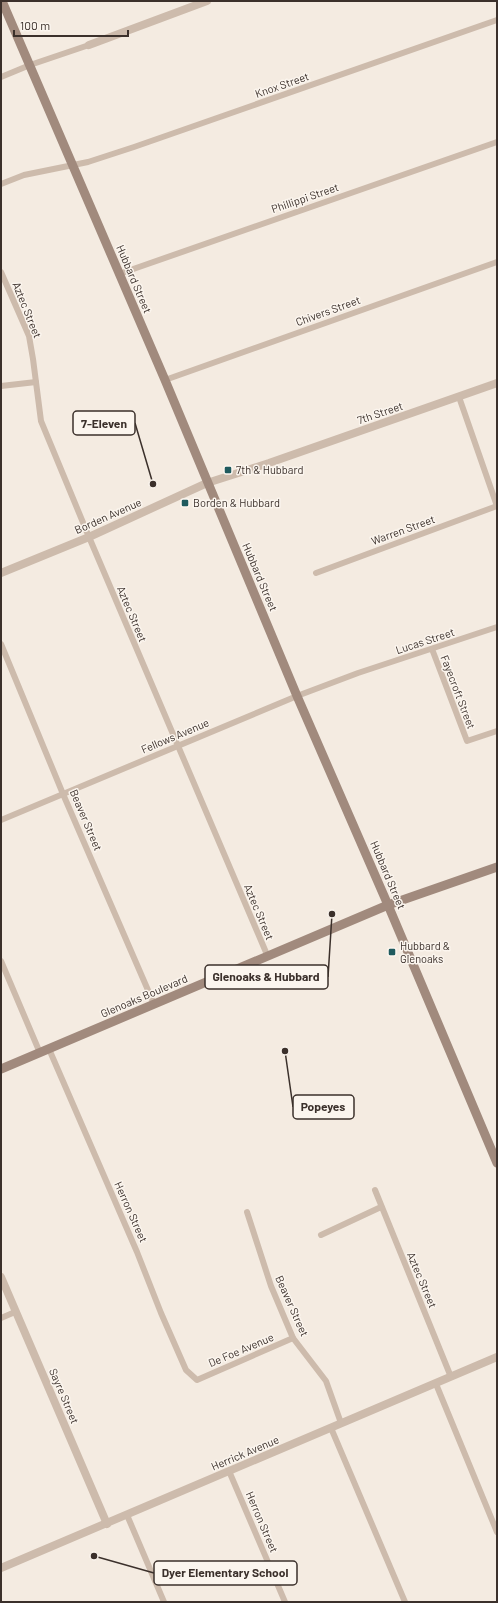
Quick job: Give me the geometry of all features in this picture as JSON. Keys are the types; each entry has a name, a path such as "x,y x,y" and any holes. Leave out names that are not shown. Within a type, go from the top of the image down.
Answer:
{"main road":[{"name":"Hubbard Street","path":"2,1 74,166 297,696 388,905 497,1163"},
{"name":"Glenoaks Boulevard","path":"1,1069 388,905 497,867"}],"street":[{"path":"1,77 206,1"},
{"name":"Knox Street","path":"1,184 24,175 74,166 134,147 497,20"},
{"name":"Phillippi Street","path":"119,274 497,142"},
{"name":"Chivers Street","path":"165,380 497,262"},
{"name":"Aztec Street","path":"1,272 3,281 29,336 41,421 268,957"},
{"path":"1,386 36,382"},
{"name":"7th Street","path":"269,463 497,383"},
{"path":"459,397 497,506"},
{"name":"Borden Avenue","path":"1,573 89,537 207,483 269,463"},
{"name":"Warren Street","path":"316,573 497,506"},
{"name":"Lucas Street","path":"358,672 497,627"},
{"name":"Beaver Street","path":"1,644 63,794 154,1004"},
{"name":"Fayecroft Street","path":"432,649 467,741 497,731"},
{"name":"Fellows Avenue","path":"1,820 358,672"},
{"path":"1,961 40,1053"},
{"name":"Herron Street","path":"49,1049 137,1252 161,1313 186,1370 197,1380"},
{"name":"Aztec Street","path":"375,1190 451,1377"},
{"path":"321,1235 381,1207"},
{"name":"Beaver Street","path":"247,1212 271,1286 293,1338 326,1381 341,1423"},
{"name":"Sayre Street","path":"1,1277 106,1524"},
{"path":"1,1318 16,1312"},
{"name":"De Foe Avenue","path":"197,1380 293,1338"},
{"name":"Herrick Avenue","path":"1,1568 497,1357"},
{"path":"436,1384 497,1532"},
{"path":"331,1428 405,1602"},
{"name":"Herron Street","path":"229,1471 285,1602"},
{"path":"127,1515 164,1602"}],"place":[{"name":"7th & Hubbard","path":"228,470"},
{"name":"7-Eleven","path":"153,484"},
{"name":"Borden & Hubbard","path":"185,503"},
{"name":"Glenoaks & Hubbard","path":"332,914"},
{"name":"Hubbard & Glenoaks","path":"392,952"},
{"name":"Popeyes","path":"285,1051"},
{"name":"Dyer Elementary School","path":"94,1556"}]}
